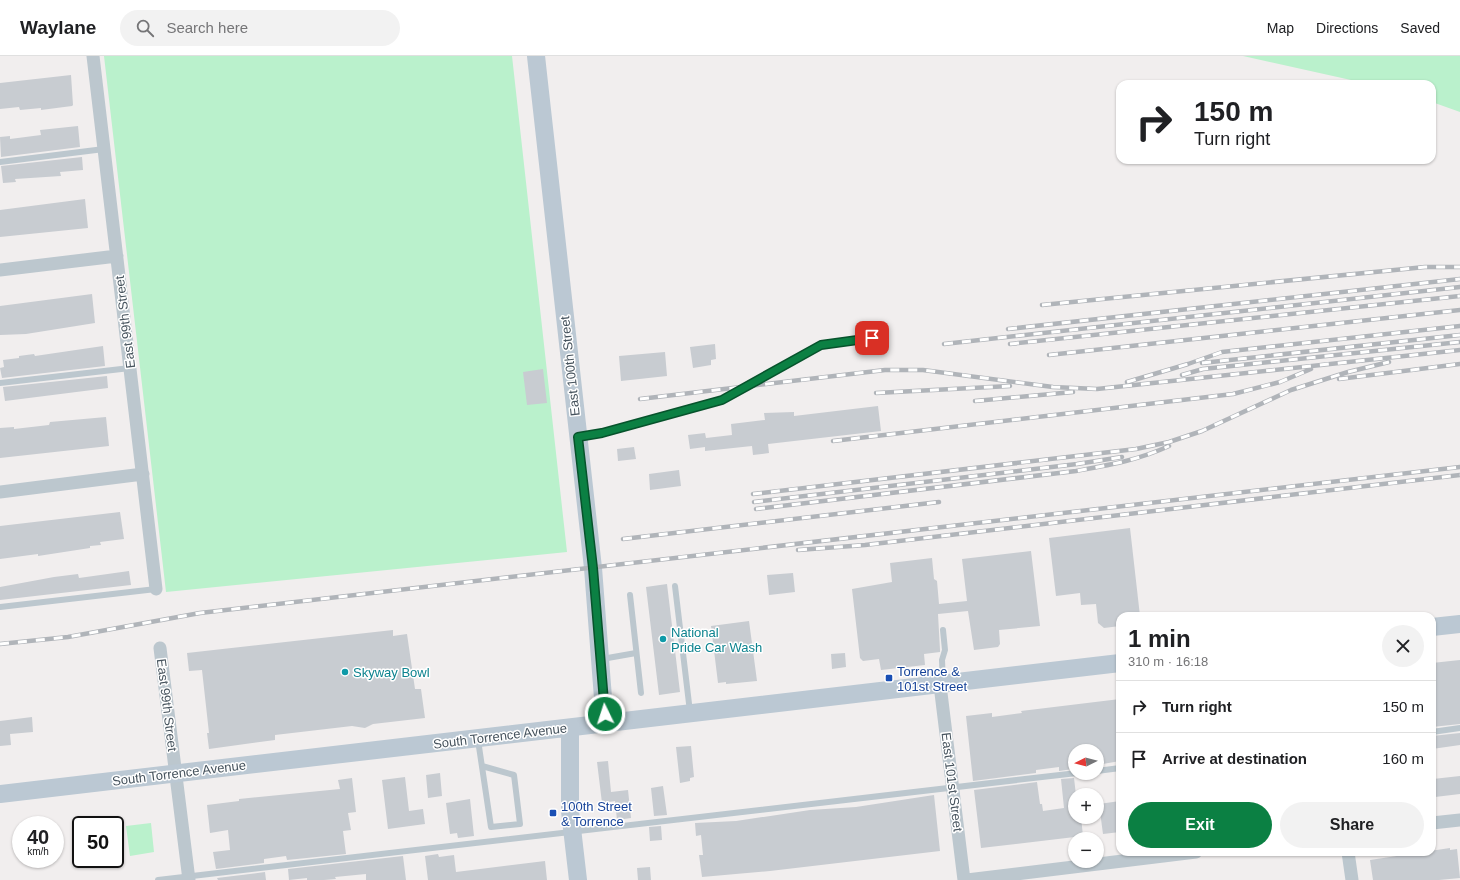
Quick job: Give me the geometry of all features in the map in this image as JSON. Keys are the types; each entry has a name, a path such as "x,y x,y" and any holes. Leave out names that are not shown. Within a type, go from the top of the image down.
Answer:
{"main road":[{"name":"East 100th Street","path":"536,56 593,568 605,724"},
{"path":"1436,627 1460,624"},
{"name":"South Torrence Avenue","path":"0,794 1116,664"},
{"path":"570,728 572,832 578,880"}],"street":[{"name":"East 99th Street","path":"93,56 156,588"},
{"path":"0,270 117,256"},
{"path":"0,492 143,474"},
{"name":"East 99th Street","path":"160,648 188,878"},
{"name":"East 101st Street","path":"942,684 953,787 966,880"},
{"path":"1436,823 1460,820"},
{"path":"966,880 1163,856"},
{"path":"1349,856 1352,880"}],"lane":[{"path":"0,162 104,149"},
{"path":"578,437 602,433 722,400 821,345 872,338"},
{"path":"0,383 130,368"},
{"path":"675,586 691,714"},
{"path":"0,607 156,588"},
{"path":"630,595 641,693"},
{"path":"942,684 942,660 945,650 943,630"},
{"path":"600,659 636,653"},
{"path":"1436,731 1460,728"},
{"path":"477,739 490,826 520,824 514,775 482,766"},
{"path":"1104,770 1116,769"},
{"path":"158,880 188,878 1068,774"}],"green space":[{"path":"104,56 512,56 567,552 166,592"},
{"path":"1243,56 1460,56 1460,112 1436,103 1436,80 1351,80"},
{"path":"151,823 154,852 130,856 126,826"}],"building":[{"path":"71,75 72,106 41,110 41,108 20,110 19,107 0,109 0,83"},
{"path":"78,126 80,147 1,157 0,137 10,136 10,139 41,135 40,130"},
{"path":"82,157 83,170 60,172 61,176 15,179 16,182 3,183 1,166"},
{"path":"85,199 88,228 0,237 0,210"},
{"path":"92,294 95,323 26,334 0,335 0,306"},
{"path":"715,344 716,359 711,360 711,365 693,368 690,347"},
{"path":"103,346 105,366 2,378 0,368 4,367 3,360 19,358 19,356 34,354 35,356"},
{"path":"665,352 667,376 621,381 619,356"},
{"path":"543,369 547,403 527,405 523,372"},
{"path":"107,376 108,388 5,401 3,387"},
{"path":"878,406 881,431 768,444 769,453 753,455 752,446 705,451 705,447 690,449 688,435 705,433 706,438 732,435 731,424 765,420 764,413 794,412 794,416"},
{"path":"106,417 109,446 0,458 0,428 14,427 14,429 49,425 50,422"},
{"path":"634,447 636,459 618,461 617,449"},
{"path":"679,470 681,486 650,490 649,474"},
{"path":"120,512 124,539 100,542 101,545 90,546 90,548 38,556 38,554 0,559 0,526"},
{"path":"1130,528 1140,612 1116,612 1116,626 1104,628 1098,623 1096,604 1081,605 1080,593 1056,596 1049,538"},
{"path":"1031,551 1040,626 999,630 1000,644 998,647 974,650 968,611 938,614 940,652 924,654 925,665 881,670 879,659 863,661 860,658 852,589 892,582 890,563 932,558 934,579 937,581 939,604 967,601 962,559"},
{"path":"129,571 131,585 0,600 0,587 78,574 79,578"},
{"path":"793,573 795,592 769,595 767,575"},
{"name":"National Pride Car Wash","path":"667,584 680,692 659,695 646,587"},
{"path":"749,621 757,681 726,684 726,682 718,683 711,626"},
{"name":"Skyway Bowl","path":"393,630 393,636 407,634 415,689 421,689 425,718 373,724 365,728 352,726 275,735 275,740 209,749 207,733 209,733 202,670 189,671 187,653"},
{"path":"845,653 846,667 832,669 831,654"},
{"path":"1460,660 1460,724 1436,727 1436,663"},
{"path":"1116,699 1116,762 1104,764 1104,744 1068,744 1068,770 1059,771 1059,767 1036,770 1036,773 973,781 966,716 992,713 992,717 1022,713 1021,711"},
{"path":"32,717 33,732 10,734 11,745 0,746 0,721"},
{"path":"1460,733 1460,745 1436,748 1436,736"},
{"path":"691,746 694,777 690,778 690,781 680,783 676,747"},
{"path":"608,761 611,792 628,790 631,818 617,820 615,801 602,803 597,762"},
{"path":"440,773 442,796 428,798 426,775"},
{"path":"1460,776 1460,794 1436,797 1436,779"},
{"path":"405,777 409,811 423,809 425,824 388,829 382,780"},
{"path":"352,778 356,812 348,813 351,830 343,831 346,854 287,860 286,856 264,859 264,863 216,869 213,852 230,850 228,830 210,833 207,805 239,801 239,799 340,789 338,780"},
{"path":"1061,779 1074,780 1075,788 1068,788 1068,824 1082,824 1083,832 1068,832 1068,838 981,848 974,790 1037,782 1040,804 1042,804 1043,811 1064,808"},
{"path":"663,786 667,815 654,816 651,788"},
{"path":"934,795 940,851 770,871 702,877 699,855 703,855 701,835 696,836 695,823 736,821 810,810 856,807"},
{"path":"470,799 474,836 458,838 457,833 450,834 446,803"},
{"path":"1116,802 1116,832 1104,834 1102,824 1104,824 1104,803"},
{"path":"661,826 662,840 650,841 649,827"},
{"path":"1450,848 1450,850 1457,849 1460,878 1439,880 1373,880 1370,860 1397,856 1436,856 1436,850"},
{"path":"438,854 439,857 454,855 456,872 545,861 547,880 428,880 425,856"},
{"path":"403,856 406,880 366,880 366,874 335,877 336,879 324,880 307,880 307,878 289,880 288,869"},
{"path":"650,867 651,880 638,880 637,868"},
{"path":"265,872 266,880 218,880 217,878"}],"railway":[{"path":"1042,305 1425,267 1460,267"},
{"path":"1008,329 1460,279"},
{"path":"944,344 1460,287"},
{"path":"1010,344 1460,296"},
{"path":"1049,355 1460,310"},
{"path":"1127,382 1188,364 1222,352 1460,326"},
{"path":"1202,363 1460,335"},
{"path":"1182,375 1203,369 1460,342"},
{"path":"640,399 885,370 923,370 1053,387 1097,389 1460,350"},
{"path":"753,494 1136,449 1169,442 1202,431 1291,390 1348,372 1389,362"},
{"path":"1339,379 1460,364"},
{"path":"833,441 1233,394 1280,382 1311,369"},
{"path":"876,393 1010,386"},
{"path":"975,401 1073,392"},
{"path":"756,509 1076,471 1135,458 1169,446"},
{"path":"754,502 1077,464 1122,457"},
{"path":"0,644 68,637 200,613 1460,467"},
{"path":"798,550 865,545 1460,475"},
{"path":"623,539 939,502"}],"place":[{"name":"National Pride Car Wash","path":"663,639"},
{"name":"Skyway Bowl","path":"345,672"},
{"name":"Torrence & 101st Street","path":"889,678"},
{"name":"100th Street & Torrence","path":"553,813"}],"route":[{"path":"605,714 593,568 578,437 602,433 722,400 821,345 872,338"}]}
